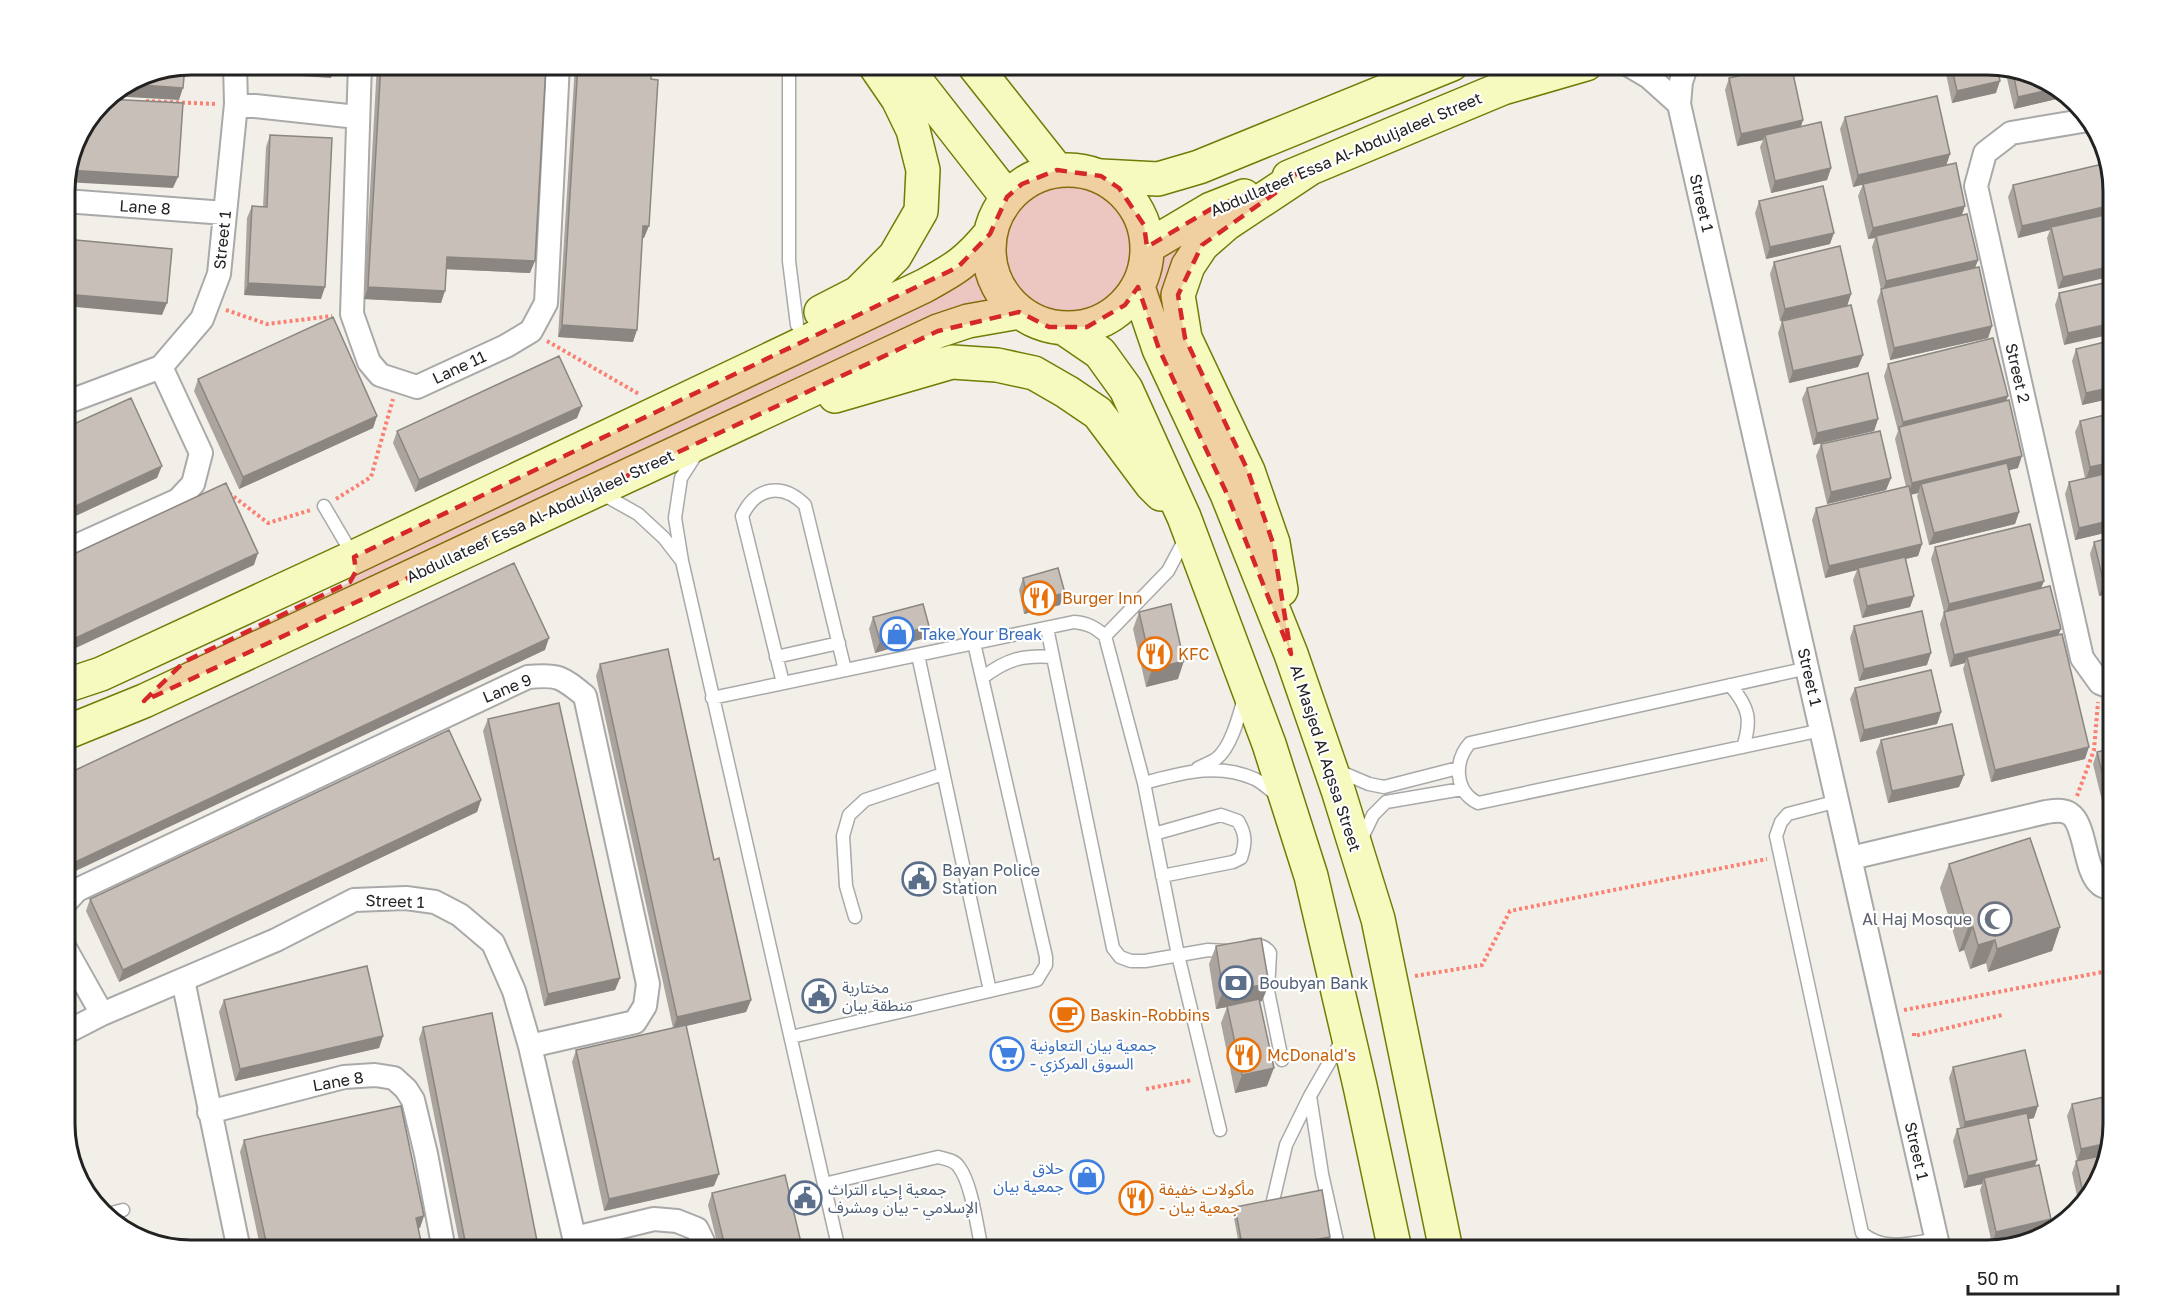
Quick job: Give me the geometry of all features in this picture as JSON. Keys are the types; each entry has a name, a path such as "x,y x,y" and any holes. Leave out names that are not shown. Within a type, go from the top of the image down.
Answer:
{"main road":[{"path":"664,409 735,356 858,293 895,256 921,212 923,170 913,130 898,99 882,75"},
{"path":"912,75 1007,197"},
{"path":"982,75 1057,170"},
{"path":"1101,176 1119,188 1134,205 1144,225 1147,247 1145,267 1138,286 1125,305 1107,318 1087,327 1065,329 1049,327 1033,321 1019,312 1000,291 990,264 990,234 996,214 1007,197 1022,184 1039,175 1057,170 1079,170 1101,176 1158,179 1199,167 1425,75"},
{"name":"Abdullateef Essa Al-Abduljaleel Street","path":"1147,247 1211,209 1503,88 1548,75"},
{"path":"1291,654 1273,543 1248,471 1185,338 1178,295 1188,266 1202,245 1226,224 1309,169"},
{"path":"75,683 101,674 354,557 924,286 958,267 972,256 990,234"},
{"name":"Al Masjed Al Aqssa Street","path":"1138,286 1159,349 1227,494 1291,654 1356,849 1378,919 1444,1240"},
{"name":"Abdullateef Essa Al-Abduljaleel Street","path":"75,729 144,701 938,331 968,321 1019,312"},
{"path":"1065,329 1100,352 1126,390 1186,524 1269,744 1311,876 1393,1240"},
{"path":"765,410 822,400 952,362 997,365 1034,373 1068,392 1098,413 1151,483 1186,524"},
{"path":"393,584 385,569 393,553 528,492 542,479 553,461"},
{"path":"144,701 155,686 184,662 350,582 356,571 354,557"}],"street":[{"name":"Street 1","path":"75,399 161,367 202,319 219,274 236,104 236,75"},
{"name":"Lane 11","path":"359,75 352,314 369,362 380,375 417,387 506,346 531,331"},
{"path":"531,331 546,303 557,75"},
{"path":"1646,75 1679,104"},
{"name":"Street 1","path":"1683,75 1679,104 1851,858 1897,1011 1937,1240"},
{"path":"236,104 357,117"},
{"name":"Street 2","path":"2079,122 2011,133 1985,153 1976,186 2082,658 2103,682"},
{"name":"Lane 8","path":"75,202 225,213"},
{"path":"75,546 178,500 193,484 201,453 161,367"},
{"name":"Lane 9","path":"75,892 528,677 549,675 568,682 585,696 648,984 645,1006 635,1022 530,1046"},
{"path":"1851,858 2058,810 2070,814 2077,824 2092,872 2103,885"},
{"name":"Street 1","path":"75,1028 102,1014 276,940 354,900 406,898 435,902 460,915 493,944 514,991 530,1046 575,1240"},
{"path":"75,966 102,1014"},
{"path":"183,980 237,1240"},
{"name":"Lane 8","path":"210,1112 344,1077 375,1075 394,1078 406,1089 413,1100 442,1240"},
{"path":"589,1240 654,1220 677,1221 697,1229 702,1240"}],"lane":[{"path":"789,75 789,261 797,325"},
{"path":"707,439 681,478 675,518 682,561 712,698 837,1240"},
{"path":"783,683 742,516 752,499 770,491 789,493 805,505 845,670"},
{"path":"574,500 606,496 638,514 664,538 682,561"},
{"path":"324,507 354,557"},
{"path":"1105,636 1167,571 1183,545 1186,524"},
{"path":"712,698 1074,622 1086,623 1096,628 1105,636 1144,783 1178,955 1220,1130"},
{"path":"1047,628 1113,948 1120,957 1131,961 1145,961 1208,950 1231,951 1254,945 1268,950 1270,957 1268,991 1282,1060"},
{"path":"776,657 839,643"},
{"path":"790,1037 1037,980 1046,965 974,643"},
{"path":"918,655 990,991"},
{"path":"982,678 1000,664 1017,658 1053,657"},
{"path":"1808,668 1470,743 1462,751 1458,768 1462,789 1469,799 1478,802 1822,730"},
{"path":"1731,685 1742,699 1748,715 1748,730 1743,747"},
{"path":"1195,770 1217,758 1224,750 1236,726 1247,688"},
{"path":"1330,768 1369,784 1384,787 1458,768"},
{"path":"1144,783 1195,770 1220,770 1257,780 1288,803"},
{"path":"855,917 846,886 843,836 849,815 865,800 943,774"},
{"path":"1356,849 1373,816 1386,802 1462,789"},
{"path":"1838,801 1788,814 1781,822 1776,836 1862,1233 1871,1240"},
{"path":"1154,834 1221,814 1238,821 1244,831 1246,844 1241,858 1233,862 1162,876"},
{"path":"1272,1205 1286,1145 1310,1096 1347,1031"},
{"path":"1310,1096 1322,1174 1337,1240"},
{"path":"824,1184 938,1157 950,1160 958,1165 967,1184 980,1240"},
{"path":"116,1212 123,1210"}],"path":[{"path":"140,101 236,104"},
{"path":"208,303 267,324 352,314"},
{"path":"531,331 664,409"},
{"path":"198,469 268,523 324,507 371,477 398,381"},
{"path":"2070,814 2094,750 2103,706"},
{"path":"1391,980 1482,965 1510,910 1780,857"},
{"path":"1897,1011 2103,972"},
{"path":"1897,1011 1910,1018"},
{"path":"1912,1027 1914,1036 2002,1015"},
{"path":"1146,1089 1207,1076"}],"highlighted area":[{"path":"1309,169 1202,245 1178,295 1185,338 1248,471 1273,543 1291,654 1227,494 1159,349 1138,287 1125,305 1087,327 1049,327 1019,312 938,331 144,701 184,662 350,582 356,571 354,557 958,267 990,234 1007,197 1022,184 1057,170 1101,176 1119,188 1144,225 1147,247 1211,209"}],"building":[{"path":"184,75 183,88 145,85 169,77"},
{"path":"380,75 545,75 535,261 447,257 445,291 368,287"},
{"path":"577,75 651,75 651,79 658,80 649,226 643,226 637,330 562,325"},
{"path":"1742,75 1793,75 1803,120 1741,134 1729,78"},
{"path":"1953,75 1999,76 2000,81 1957,91"},
{"path":"2014,78 2045,91 2018,97"},
{"path":"1937,96 1950,154 1858,175 1845,117"},
{"path":"121,100 183,103 178,177 77,171 87,140 109,109"},
{"path":"1821,122 1831,168 1775,181 1765,135"},
{"path":"270,135 332,138 325,287 248,283 252,206 267,207"},
{"path":"1956,163 1965,206 1873,228 1863,184"},
{"path":"2100,165 2103,207 2022,226 2013,185"},
{"path":"1823,186 1834,233 1770,247 1759,201"},
{"path":"1967,214 1978,260 1886,281 1876,236"},
{"path":"2103,215 2103,268 2063,277 2051,227"},
{"path":"75,240 172,249 167,303 75,295"},
{"path":"1840,246 1851,294 1785,309 1774,262"},
{"path":"1979,267 1992,326 1894,348 1881,289"},
{"path":"2103,283 2103,325 2068,333 2059,293"},
{"path":"1851,305 1863,355 1793,371 1782,321"},
{"path":"333,317 377,416 243,477 198,379"},
{"path":"1993,338 2008,396 1903,422 1888,364"},
{"path":"2103,342 2103,389 2086,393 2076,349"},
{"path":"559,356 582,406 419,480 397,431"},
{"path":"1868,373 1878,419 1817,433 1807,388"},
{"path":"131,398 162,466 75,506 75,423"},
{"path":"2009,400 2022,456 1912,483 1899,427"},
{"path":"2103,415 2103,464 2090,467 2080,421"},
{"path":"1880,431 1891,478 1831,492 1821,444"},
{"path":"2007,463 2019,512 1934,533 1921,484"},
{"path":"2103,474 2103,522 2079,528 2069,482"},
{"path":"226,483 258,553 75,638 75,553"},
{"path":"1909,486 1922,544 1829,566 1816,508"},
{"path":"2030,524 2044,581 1949,604 1935,547"},
{"path":"2103,540 2103,580 2094,542"},
{"path":"1905,557 1914,596 1867,606 1858,568"},
{"path":"514,563 549,638 75,862 75,770"},
{"path":"1058,568 1065,593 1028,602 1023,578"},
{"path":"2050,586 2061,629 1954,655 1944,612"},
{"path":"923,604 929,626 880,641 873,617"},
{"path":"1171,604 1184,661 1152,669 1139,612"},
{"path":"1922,611 1931,653 1864,669 1854,626"},
{"path":"2062,634 2089,747 1995,770 1967,657"},
{"path":"668,649 714,860 719,858 751,1000 677,1017 600,664"},
{"path":"1931,670 1941,712 1864,730 1855,688"},
{"path":"559,703 620,978 548,994 488,719"},
{"path":"1952,724 1964,775 1892,791 1881,740"},
{"path":"449,730 481,800 123,970 90,899"},
{"path":"2103,750 2103,776 2097,752"},
{"name":"Al Haj Mosque","path":"2030,838 2060,927 1997,949 1995,940 1978,945 1973,927 1968,928 1949,864"},
{"path":"1261,938 1269,984 1223,991 1216,946"},
{"path":"367,966 383,1036 240,1069 224,1000"},
{"path":"1259,999 1274,1068 1242,1075 1227,1006"},
{"path":"492,1013 537,1240 465,1240 423,1027"},
{"path":"686,1025 719,1174 609,1199 576,1050"},
{"path":"2025,1050 2038,1106 1965,1122 1953,1067"},
{"path":"2103,1097 2101,1145 2081,1149 2072,1104"},
{"path":"401,1106 424,1216 416,1218 421,1240 266,1240 244,1140"},
{"path":"2027,1113 2037,1160 1968,1176 1957,1129"},
{"path":"2098,1156 2082,1189 2076,1161"},
{"path":"2039,1165 2051,1219 1996,1232 1984,1178"},
{"path":"785,1175 800,1240 723,1240 712,1193"},
{"path":"1322,1190 1330,1237 1314,1240 1241,1240 1235,1207"}],"place":[{"name":"Burger Inn","path":"1039,598"},
{"name":"Take Your Break","path":"897,634"},
{"name":"KFC","path":"1155,654"},
{"name":"Bayan Police Station","path":"919,879"},
{"name":"Al Haj Mosque","path":"1995,919"},
{"name":"Boubyan Bank","path":"1236,983"},
{"name":"مختارية منطقة بيان","path":"819,996"},
{"name":"Baskin-Robbins","path":"1067,1015"},
{"name":"جمعية بيان التعاونية - السوق المركزي","path":"1007,1054"},
{"name":"McDonald's","path":"1244,1055"},
{"name":"حلاق جمعية بيان","path":"1087,1177"},
{"name":"جمعية إحياء التراث الإسلامي - بيان ومشرف","path":"805,1198"},
{"name":"مأكولات خفيفة - جمعية بيان","path":"1136,1198"}]}
